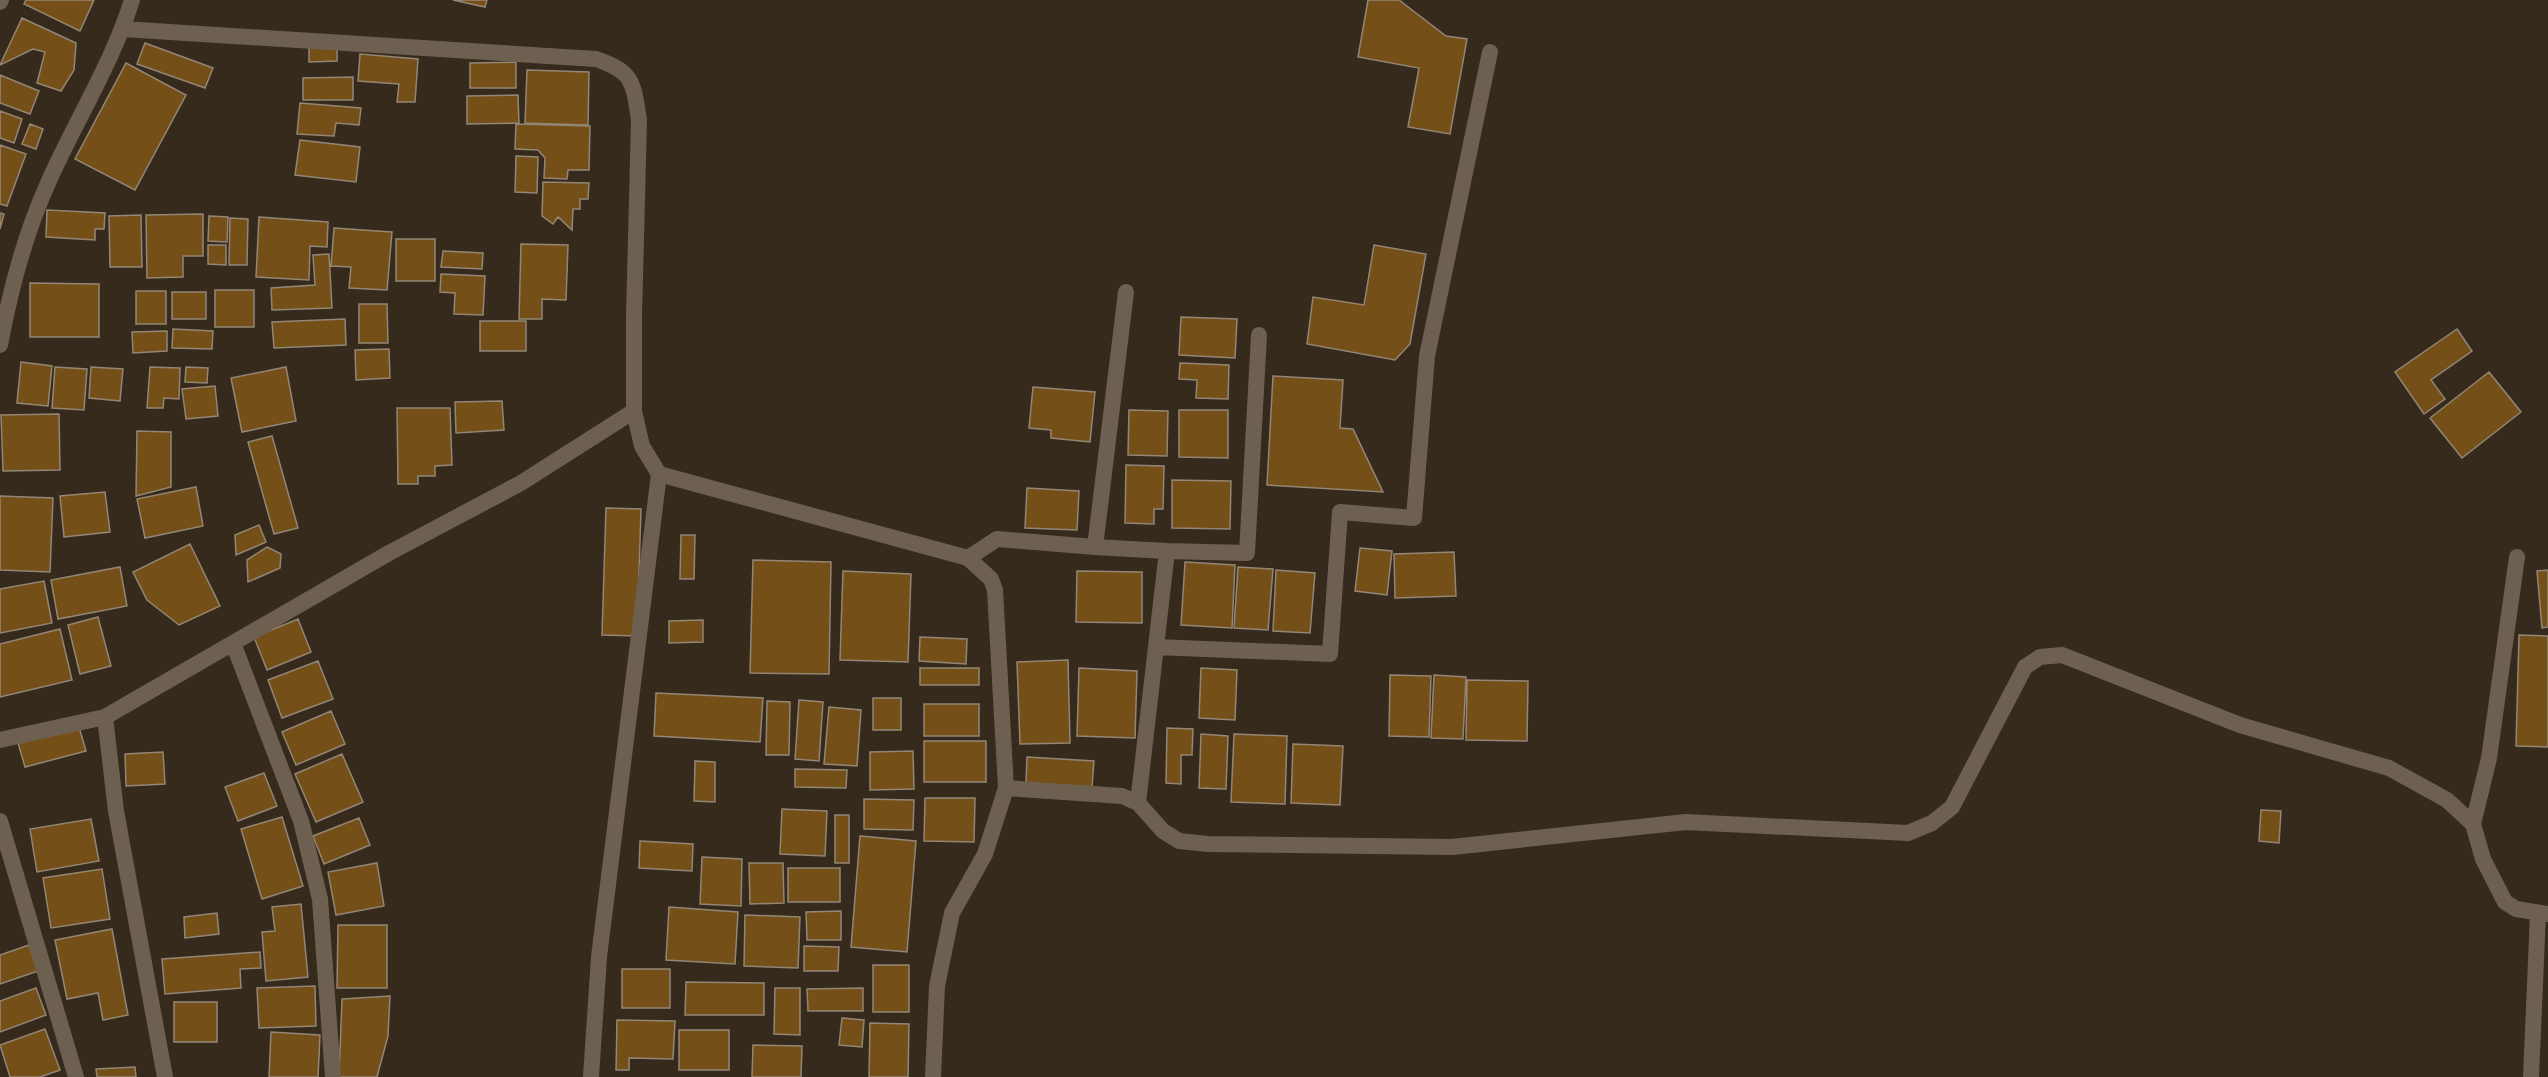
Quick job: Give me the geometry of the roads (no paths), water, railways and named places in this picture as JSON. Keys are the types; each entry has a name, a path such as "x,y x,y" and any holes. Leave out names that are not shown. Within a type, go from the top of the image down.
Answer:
{"street":[{"path":"0,345 19,263 47,185 123,29 132,0"},
{"path":"123,29 596,59 620,68 634,88 639,120 634,411 642,446 659,474 599,957 591,1077"},
{"path":"1156,647 1330,654 1341,512 1414,518 1427,356 1490,52"},
{"path":"1095,547 1126,292"},
{"path":"968,558 997,539 1095,547 1247,553 1259,335"},
{"path":"0,740 105,717 389,553 521,483 634,411"},
{"path":"659,474 968,558 991,579 995,590 1006,788 985,854 952,913 937,986 933,1077"},
{"path":"1138,803 1167,550"},
{"path":"2517,557 2489,758 2474,824 2483,859 2499,895 2516,909 2543,914 2531,1077"},
{"path":"233,643 301,821 320,899 333,1077"},
{"path":"1006,788 1122,796 1138,803 1163,831 1179,841 1208,844 1452,848 1686,822 1908,833 1932,823 1952,807 2025,667 2040,657 2062,655 2240,725 2389,768 2447,800 2474,824"},
{"path":"105,717 116,811 165,1077"},
{"path":"0,821 76,1077"}]}
